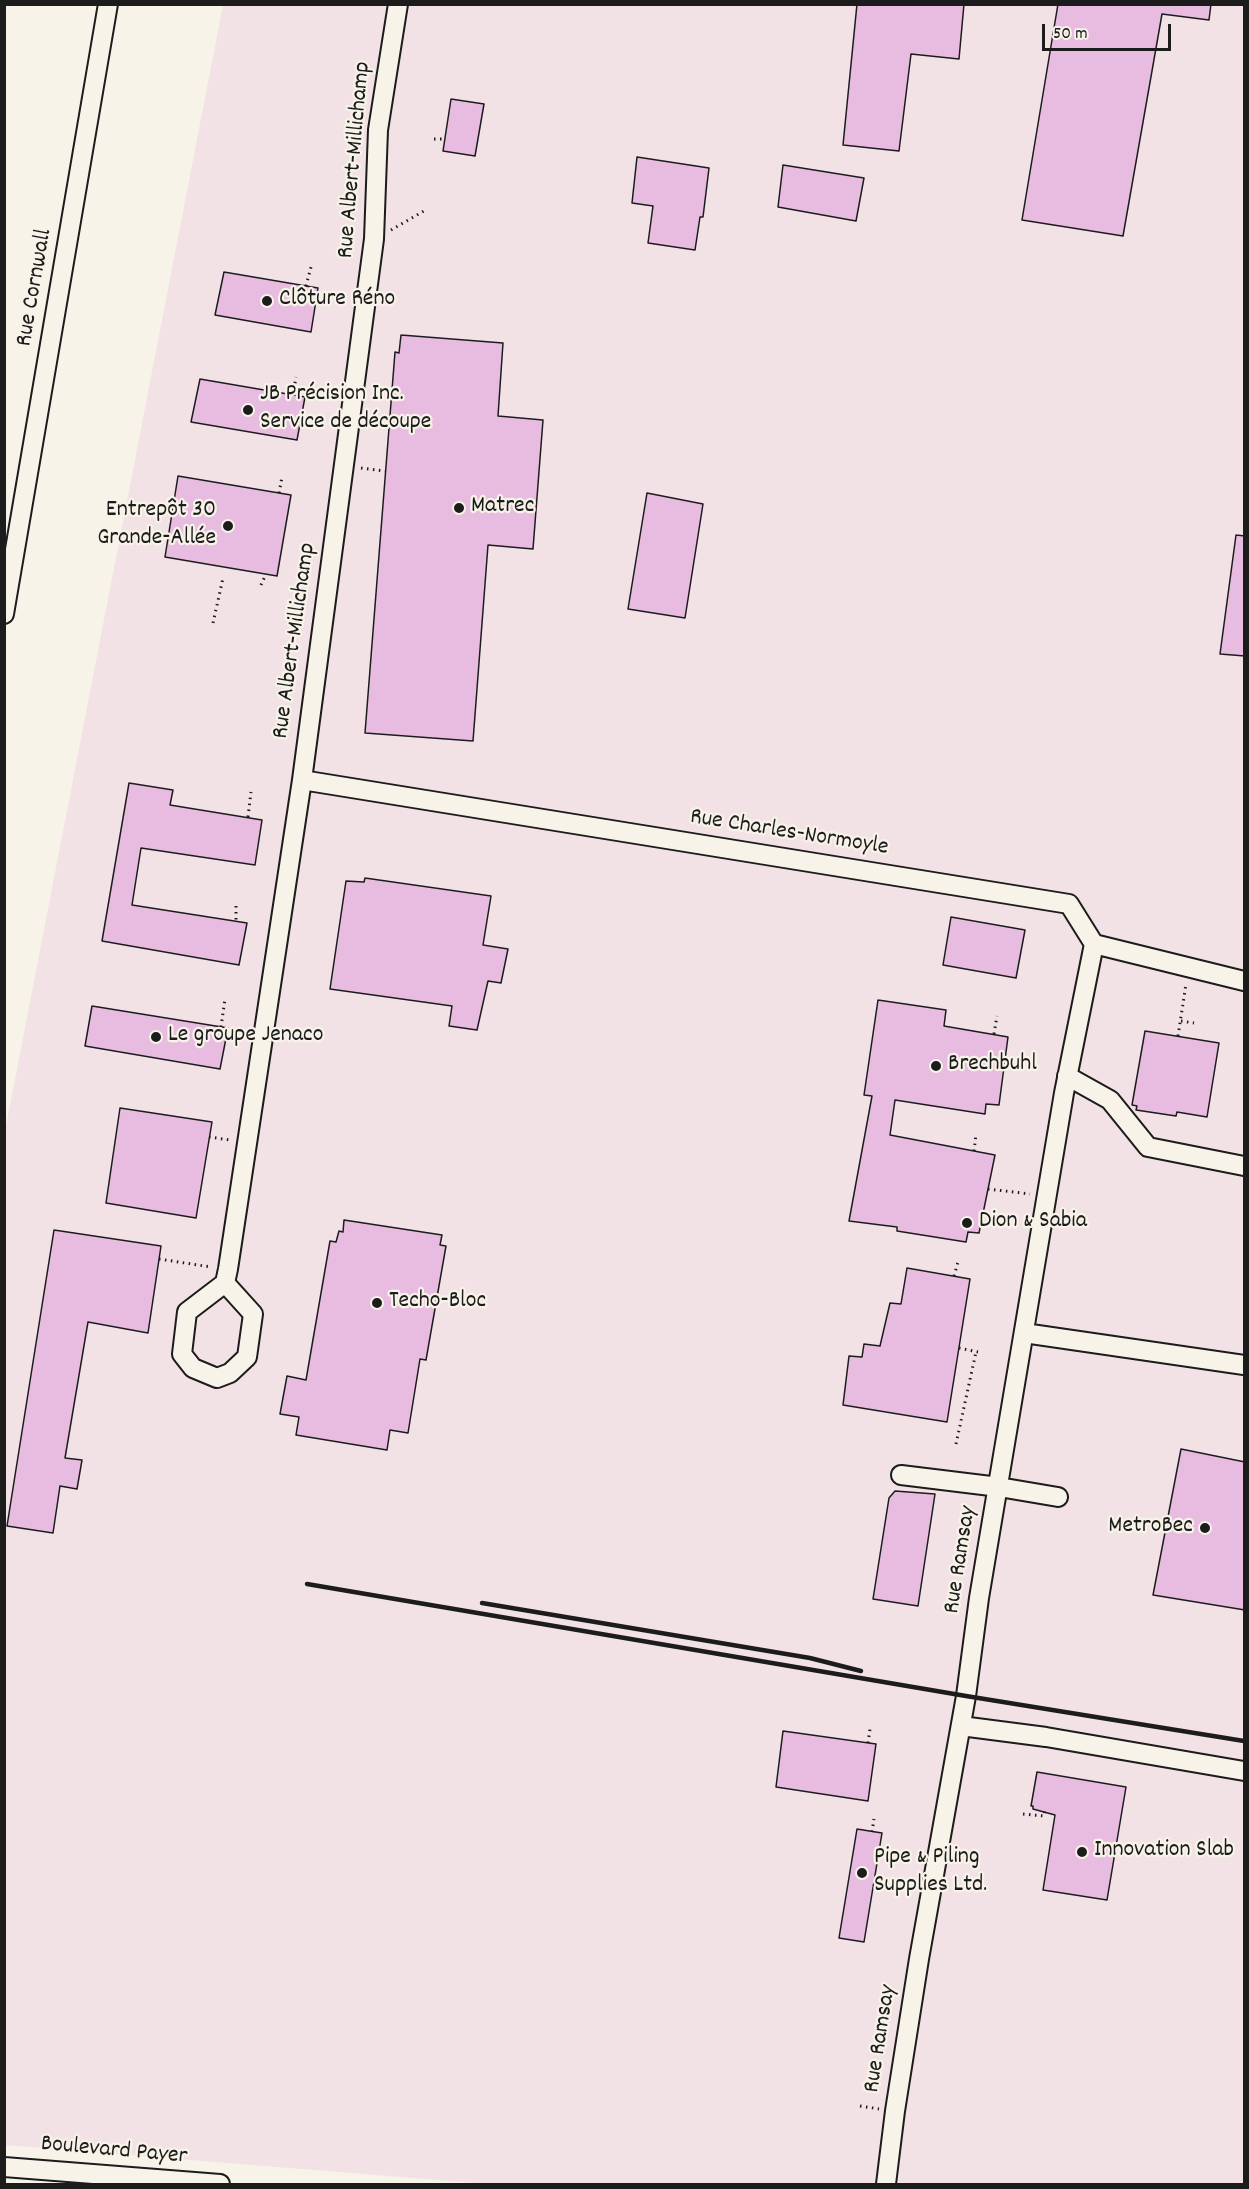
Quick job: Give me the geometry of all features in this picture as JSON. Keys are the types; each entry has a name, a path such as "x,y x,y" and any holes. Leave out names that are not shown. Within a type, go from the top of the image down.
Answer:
{"street":[{"name":"Rue Cornwall","path":"5,607 108,4"},
{"name":"Rue Albert-Millichamp","path":"227,1276 302,780 374,239 378,130 398,4"},
{"name":"Rue Charles-Normoyle","path":"302,780 1069,904 1094,944"},
{"path":"1094,944 1245,981"},
{"name":"Rue Ramsay","path":"886,2184 917,1971 961,1726 979,1598 1067,1076 1094,944"},
{"path":"1067,1076 1110,1100 1148,1147 1245,1166"},
{"path":"227,1276 253,1314 247,1358 230,1373 217,1378 193,1368 182,1354 187,1312 227,1276"},
{"path":"1024,1333 1245,1365"},
{"path":"901,1475 1058,1497"},
{"path":"961,1726 1046,1737 1245,1771"},
{"name":"Boulevard Payer","path":"4,2167 220,2184"}],"path":[{"path":"434,139 445,140"},
{"path":"374,239 424,211"},
{"path":"306,286 311,267"},
{"path":"292,395 296,377"},
{"path":"344,465 386,471"},
{"path":"279,493 282,477"},
{"path":"261,585 266,574"},
{"path":"213,623 223,578"},
{"path":"248,817 251,792"},
{"path":"236,906 236,921"},
{"path":"1178,1036 1188,967"},
{"path":"221,1027 225,999"},
{"path":"994,1035 996,1016"},
{"path":"1180,1021 1194,1023"},
{"path":"974,1151 976,1134"},
{"path":"988,1189 1047,1196"},
{"path":"159,1259 227,1276"},
{"path":"954,1276 958,1262"},
{"path":"956,1443 977,1352 959,1348"},
{"path":"868,1743 870,1729"},
{"path":"1023,1814 1044,1816 1045,1809"},
{"path":"872,1832 874,1819"}],"shaded area":[{"path":"223,5 1244,5 1244,2184 487,2184 5,2145 5,1131"}],"building":[{"path":"857,4 964,4 959,59 911,54 899,151 843,145"},
{"path":"1058,4 1211,4 1209,20 1162,14 1123,236 1022,220"},
{"path":"451,99 484,104 475,156 443,151"},
{"path":"637,157 709,168 703,217 700,217 695,250 648,243 653,206 632,203"},
{"path":"783,165 864,178 856,221 778,207"},
{"name":"Clôture Réno","path":"224,272 318,288 311,332 215,315"},
{"name":"Matrec","path":"401,335 503,343 498,416 543,420 533,549 488,545 473,741 365,733 395,352 399,353"},
{"name":"JB Précision Inc. Service de découpe","path":"200,379 305,397 297,440 191,422"},
{"name":"Entrepôt 30 Grande-Allée","path":"178,476 291,495 277,576 165,557"},
{"path":"647,493 703,504 685,618 628,609"},
{"path":"1236,535 1245,536 1245,656 1220,654"},
{"path":"129,783 173,790 170,805 262,820 255,865 141,848 132,905 247,923 239,965 102,941"},
{"path":"365,878 491,896 483,945 508,949 501,983 488,981 477,1030 449,1026 452,1006 330,989 346,881 364,882"},
{"path":"951,917 1025,930 1016,978 943,965"},
{"path":"878,1000 946,1010 944,1026 1008,1037 999,1105 986,1104 985,1114 895,1100 890,1135 995,1155 979,1233 968,1232 966,1242 897,1231 897,1227 849,1221 872,1096 864,1095"},
{"name":"Le groupe Jenaco","path":"92,1006 228,1028 220,1069 85,1046"},
{"path":"1145,1031 1219,1043 1207,1117 1177,1112 1176,1116 1136,1110 1137,1106 1132,1105"},
{"path":"120,1108 212,1122 196,1218 106,1203"},
{"name":"Techo-Bloc","path":"344,1220 442,1235 440,1245 446,1246 426,1360 420,1359 408,1433 390,1430 387,1450 296,1435 299,1417 280,1414 287,1376 306,1380 330,1241 336,1242 339,1231 343,1232"},
{"path":"54,1230 161,1246 148,1333 88,1322 65,1458 82,1460 77,1489 60,1486 53,1533 7,1526"},
{"path":"907,1268 970,1279 947,1422 843,1405 849,1356 862,1357 864,1344 880,1346 890,1303 901,1304"},
{"name":"MetroBec","path":"1181,1449 1245,1462 1245,1610 1153,1595"},
{"path":"895,1491 935,1494 918,1606 873,1599 889,1498"},
{"path":"783,1731 876,1744 868,1801 776,1787"},
{"name":"Innovation Slab","path":"1037,1772 1126,1787 1107,1900 1043,1890 1055,1815 1033,1809 1031,1806"},
{"name":"Pipe & Piling Supplies Ltd.","path":"857,1829 882,1833 864,1942 839,1938"}],"railway":[{"path":"307,1584 1244,1741"},
{"path":"482,1603 810,1658 861,1671"}],"place":[{"name":"Clôture Réno","path":"267,301"},
{"name":"JB Précision Inc. Service de découpe","path":"248,410"},
{"name":"Matrec","path":"459,508"},
{"name":"Entrepôt 30 Grande-Allée","path":"228,526"},
{"name":"Le groupe Jenaco","path":"156,1037"},
{"name":"Brechbuhl","path":"936,1066"},
{"name":"Dion & Sabia","path":"967,1223"},
{"name":"Techo-Bloc","path":"377,1303"},
{"name":"MetroBec","path":"1205,1528"},
{"name":"Innovation Slab","path":"1082,1852"},
{"name":"Pipe & Piling Supplies Ltd.","path":"862,1873"}]}
